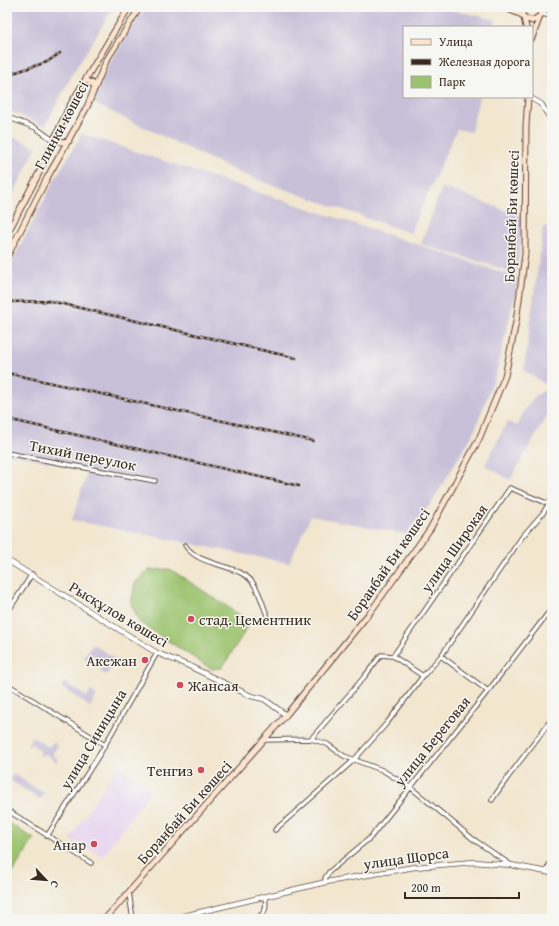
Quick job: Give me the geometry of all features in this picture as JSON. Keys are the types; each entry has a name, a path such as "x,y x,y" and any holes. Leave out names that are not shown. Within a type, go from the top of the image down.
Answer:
{"main road":[{"name":"Глинки көшесі","path":"7,234 39,173 53,139 85,80 129,7"},
{"name":"Глинки көшесі","path":"7,257 47,178 69,141 95,89 106,61 140,7"},
{"path":"503,7 532,21 541,15"},
{"path":"521,7 526,26"},
{"path":"533,35 541,15 542,7"},
{"path":"85,80 92,83 95,89"},
{"name":"Боранбай Би көшесі","path":"105,919 128,891 286,715 372,611 430,529 479,439 505,376 516,322 525,254 526,126 529,98"},
{"path":"53,139 61,142 69,141"}],"street":[{"path":"541,15 552,16"},
{"path":"531,98 540,104 552,121"},
{"path":"7,117 36,128 53,139"},
{"name":"Тихий переулок","path":"7,453 155,480"},
{"name":"улица Широкая","path":"393,656 510,488 549,504"},
{"path":"275,830 354,760 387,723 423,676 441,656 522,537 543,514 552,499"},
{"path":"185,545 191,554 244,574 255,585 269,620"},
{"name":"Рысқұлов көшесі","path":"7,560 32,574 157,653 252,696 264,698 286,715"},
{"path":"7,613 32,574"},
{"name":"улица Береговая","path":"326,882 325,878 329,872 370,838 488,691 552,608"},
{"name":"улица Синицына","path":"47,836 105,745 157,653"},
{"path":"311,739 366,676 381,655 393,656 423,676"},
{"path":"441,656 488,691"},
{"path":"7,684 105,745"},
{"path":"492,800 508,776 531,749 552,718"},
{"path":"264,740 311,739 327,744 344,756 382,770 410,787 473,839 511,865"},
{"path":"7,810 91,863"},
{"path":"546,872 552,859"},
{"name":"улица Щорса","path":"171,919 326,882 414,867 460,862 511,865 552,873"},
{"path":"128,891 133,919"},
{"path":"255,919 266,911 267,907 265,897"}],"shaded area":[{"path":"7,7 114,7 73,73 45,126 7,110"},
{"path":"145,7 440,7 496,20 494,26 403,26 403,98 479,98 471,132 457,129 410,233 244,175 93,103 110,62"},
{"path":"7,134 36,147 7,208"},
{"path":"82,134 519,278 496,374 473,434 432,502 406,534 311,516 289,563 72,520 88,470 7,453 7,271 55,179"},
{"path":"442,187 524,217 516,273 421,244"},
{"path":"552,226 552,389 524,370 543,227"},
{"path":"547,389 552,400 552,407 510,480 485,465 507,422 518,426 524,411 535,396"},
{"path":"93,644 117,660 106,675 100,671 105,663 92,655 88,660 84,657"},
{"path":"64,682 87,697 91,691 97,695 90,707 61,687"},
{"path":"32,737 49,747 53,742 58,746 52,754 58,759 56,762 45,753 42,756 39,754 41,751 31,744 29,746 27,745"},
{"path":"118,765 151,790 103,856 70,839"},
{"path":"13,774 44,793 40,799 10,780"}],"green space":[{"name":"стад. Цементник","path":"170,569 243,617 247,628 222,668 211,669 139,622 131,603 135,583 149,570"},
{"path":"7,822 34,839 7,881"}],"railway":[{"path":"7,75 47,62 60,53"},
{"path":"7,302 50,301 296,358"},
{"path":"7,373 313,441"},
{"path":"7,419 299,486"}],"place":[{"name":"стад. Цементник","path":"191,619"},
{"name":"Акежан","path":"145,660"},
{"name":"Жансая","path":"180,685"},
{"name":"Тенгиз","path":"201,770"},
{"name":"Анар","path":"94,844"}]}
